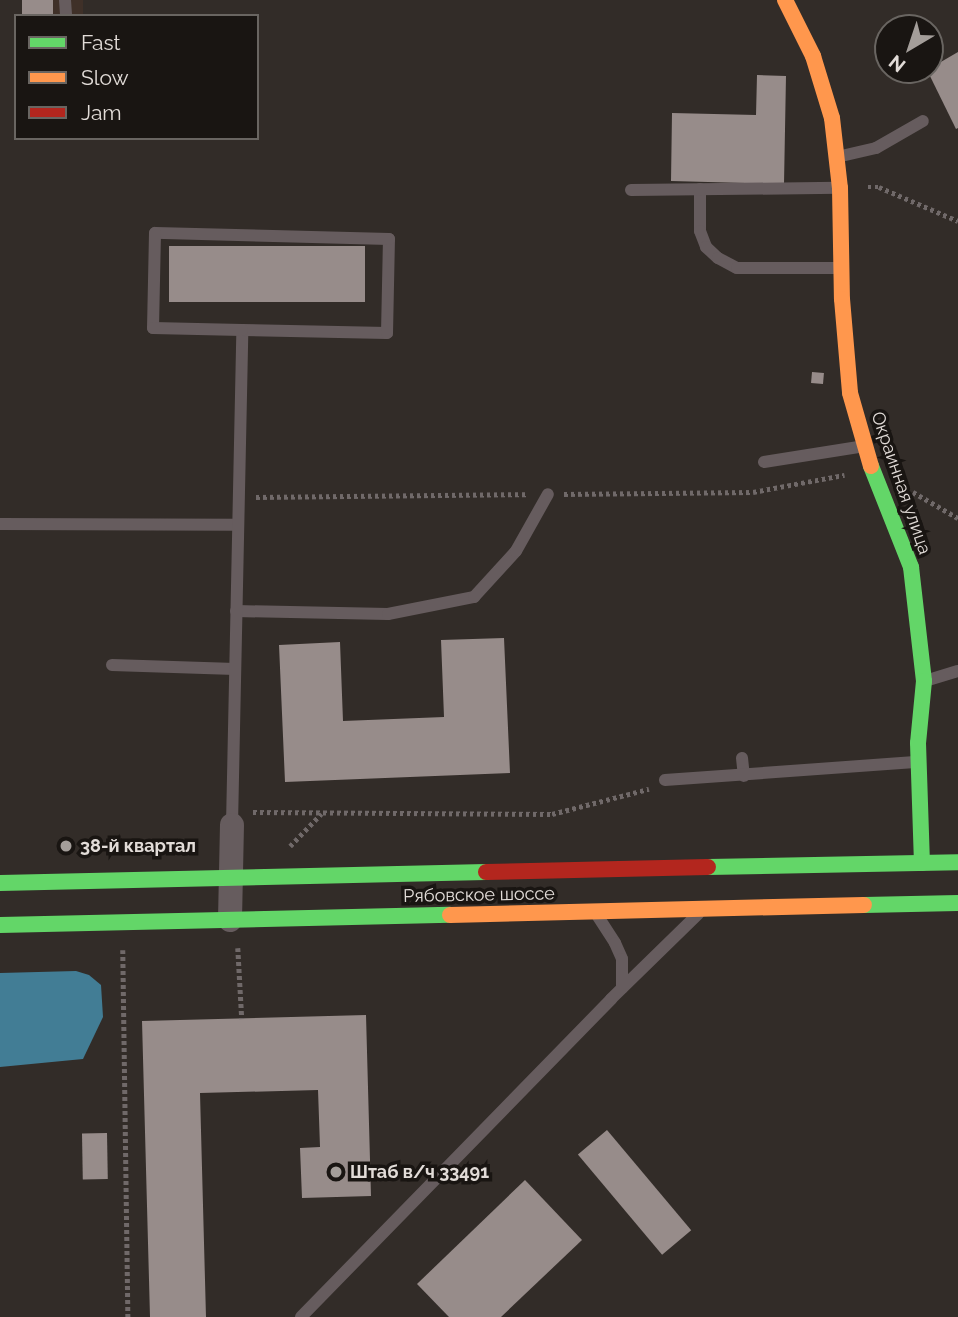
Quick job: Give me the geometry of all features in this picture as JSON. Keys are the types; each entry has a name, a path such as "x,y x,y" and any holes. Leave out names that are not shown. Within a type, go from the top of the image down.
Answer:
{"main road":[{"name":"Окраинная улица","path":"785,0 813,56 832,118 839,188 850,393 872,470 911,567 925,681 918,762 922,863"},
{"name":"Рябовское шоссе","path":"0,883 958,862"},
{"name":"Рябовское шоссе","path":"0,925 958,903"}],"street":[{"path":"230,920 231,878 242,819"}],"lane":[{"path":"836,157 876,148 923,121"},
{"path":"631,190 839,188"},
{"path":"700,189 700,231 706,247 719,258 737,268 842,268"},
{"path":"155,233 389,239 387,333 242,330 153,328 155,233"},
{"path":"242,330 235,669 242,819"},
{"path":"764,462 865,446"},
{"path":"236,611 388,614 474,597 516,551 548,494"},
{"path":"0,524 238,525"},
{"path":"112,665 235,669"},
{"path":"925,681 958,671"},
{"path":"742,758 744,776"},
{"path":"665,780 918,762"},
{"path":"301,1317 622,988 704,909"},
{"path":"595,912 622,959 622,988"}],"path":[{"path":"839,188 879,187 958,221"},
{"path":"239,497 753,492 872,470 958,518"},
{"path":"242,819 321,814 552,814 647,790 665,780"},
{"path":"287,849 321,814"},
{"path":"238,947 242,1019"},
{"path":"123,949 128,1317"}],"shaded area":[{"path":"22,0 83,0 83,14 22,14"}],"water":[{"path":"76,971 89,975 101,985 103,1017 83,1059 0,1067 0,973"}],"building":[{"path":"22,0 53,0 53,14 22,14"},
{"path":"958,52 956,129 934,84 944,84 944,60"},
{"path":"757,75 786,76 784,184 671,181 672,113 756,115"},
{"path":"169,246 365,246 365,302 169,302"},
{"path":"812,372 824,373 823,384 811,383"},
{"path":"504,638 510,773 285,782 279,645 340,642 343,721 444,717 441,640"},
{"name":"Штаб в/ч 33491","path":"366,1015 371,1196 302,1198 300,1148 320,1147 318,1090 200,1093 206,1317 150,1317 142,1021"},
{"path":"607,1130 691,1230 662,1255 578,1154"},
{"path":"82,1133 107,1133 108,1179 83,1179"},
{"path":"525,1180 582,1240 501,1317 449,1317 417,1284"}],"traffic: fast":[{"path":"871,466 911,567 924,681 918,743 922,863"},
{"path":"708,867 958,862"},
{"path":"0,883 486,872"},
{"path":"864,905 958,903"},
{"path":"0,925 450,915"}],"traffic: slow":[{"path":"785,0 813,56 832,118 840,188 842,299 850,393 871,466"},
{"path":"450,915 864,905"}],"traffic: jam":[{"path":"486,872 708,867"}],"place":[{"name":"38-й квартал","path":"66,846"},
{"name":"Штаб в/ч 33491","path":"336,1172"}]}
